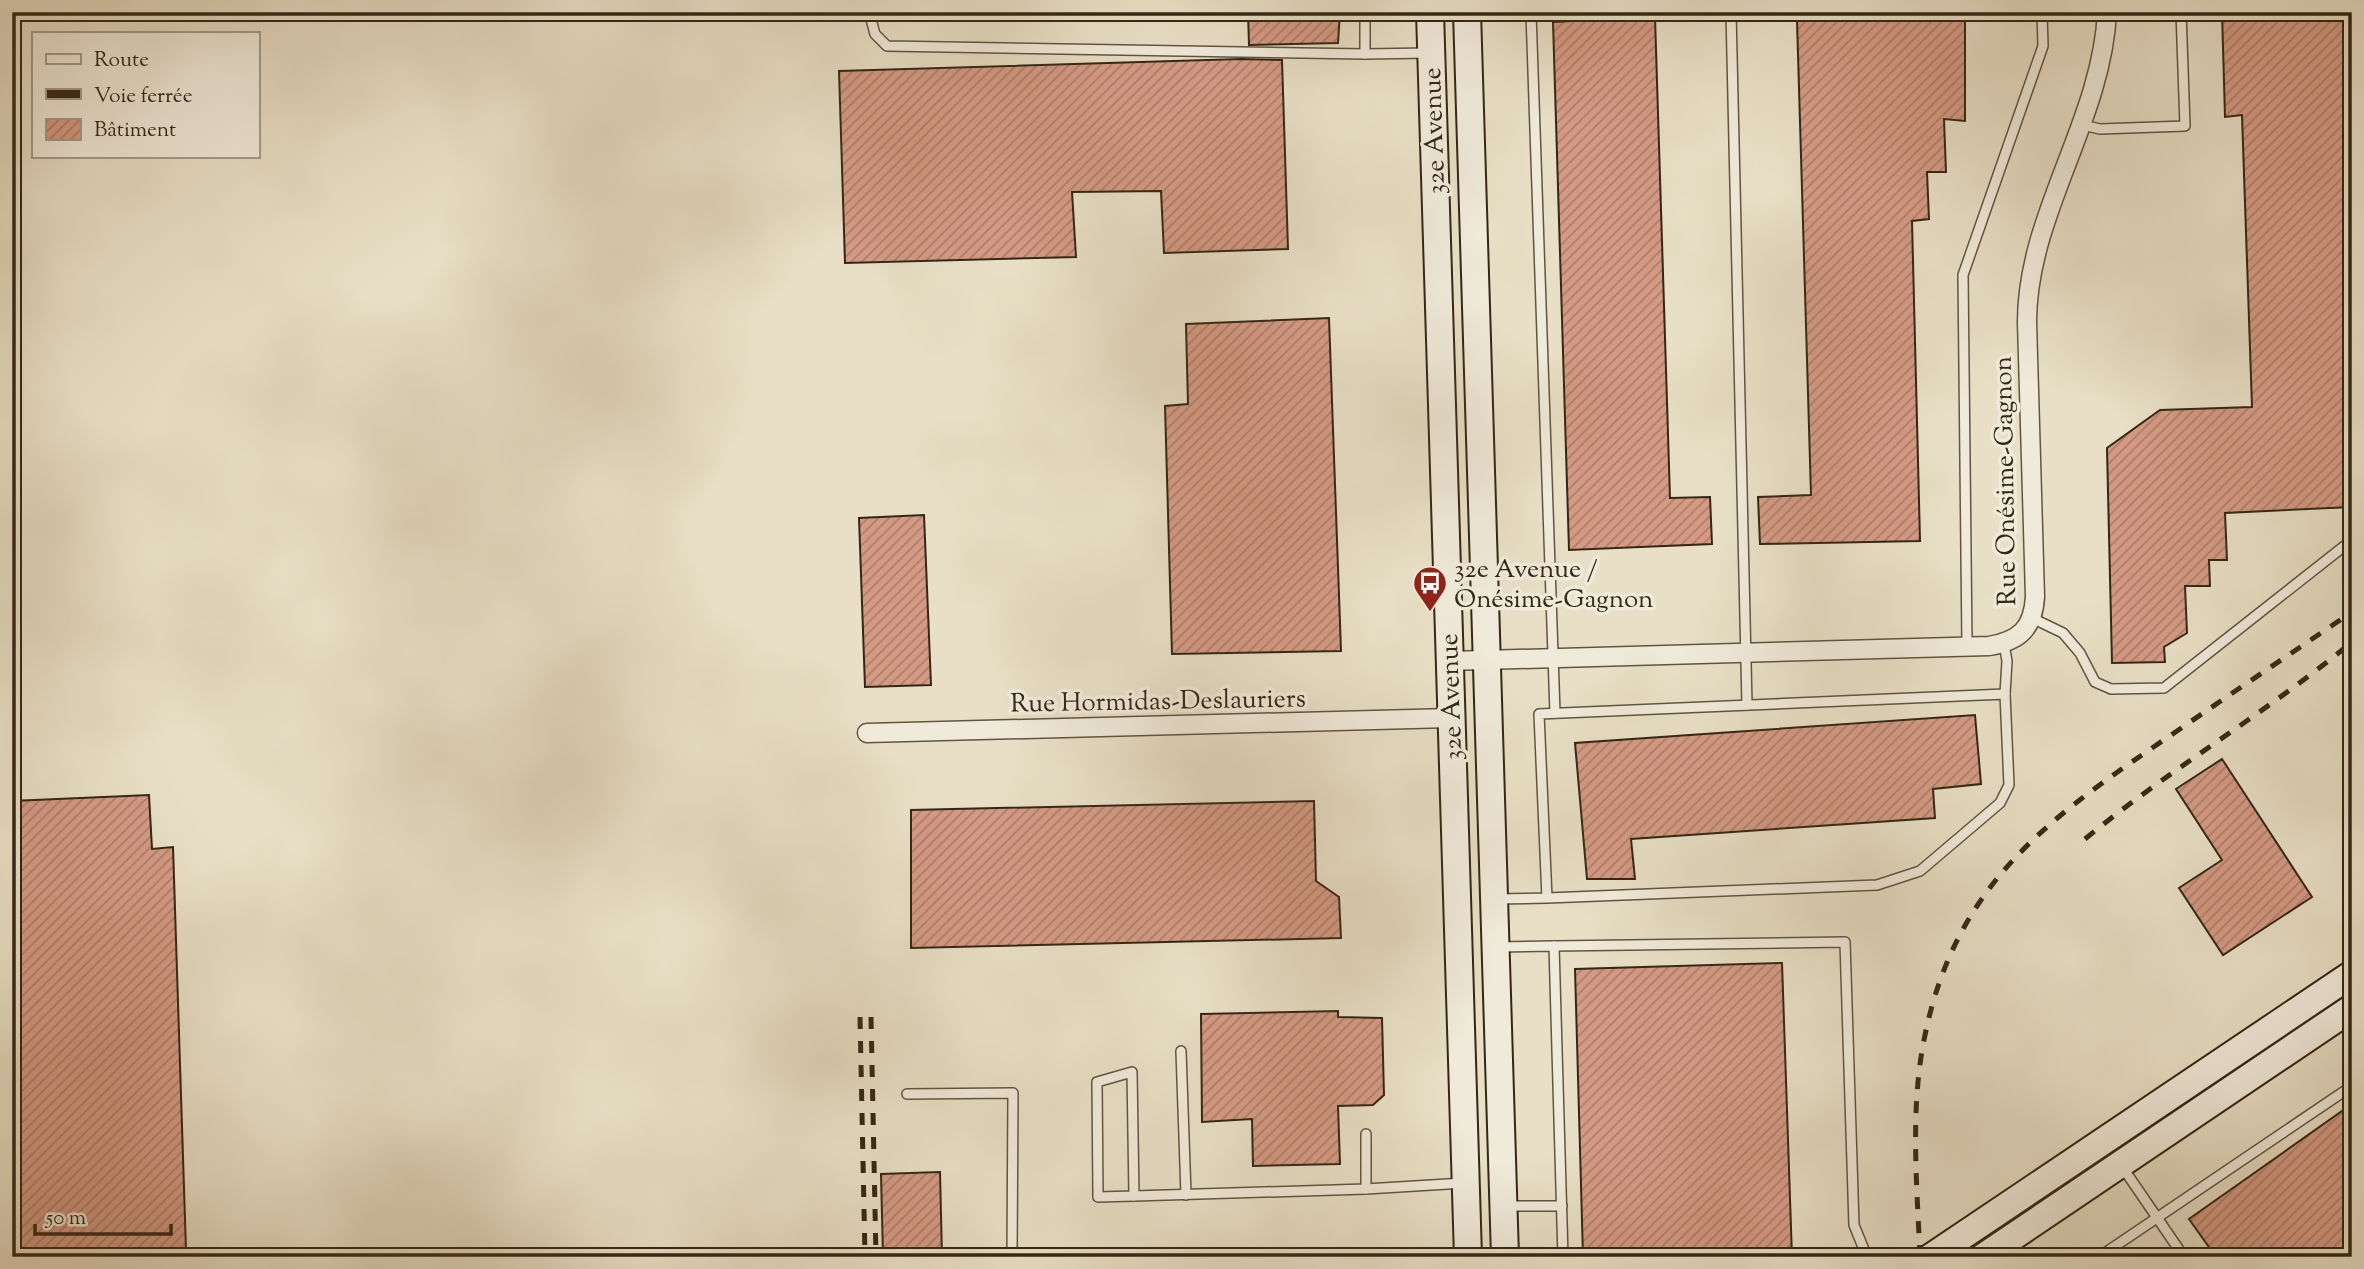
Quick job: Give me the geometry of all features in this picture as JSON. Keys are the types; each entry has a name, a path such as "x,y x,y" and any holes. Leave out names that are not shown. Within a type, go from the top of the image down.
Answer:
{"street":[{"name":"32e Avenue","path":"1430,12 1468,1257"},
{"name":"Rue Onésime-Gagnon","path":"1449,661 1967,646 2004,644 2023,633 2032,618 2035,584 2028,296 2040,243 2082,125 2102,59 2107,12"},
{"name":"32e Avenue","path":"1467,14 1505,1257"},
{"name":"Rue Hormidas-Deslauriers","path":"867,733 1450,718"},
{"path":"1931,1257 2352,974"},
{"path":"1983,1257 2347,1014"}],"lane":[{"path":"869,12 875,34 887,47 1431,53"},
{"path":"1365,12 1365,54"},
{"path":"1531,12 1555,713"},
{"path":"1467,14 1551,12"},
{"path":"1731,12 1747,705"},
{"path":"1967,646 1963,275 2043,46 2042,12"},
{"path":"2082,125 2100,129 2185,126 2181,12"},
{"path":"2032,618 2063,633 2080,653 2095,682 2111,689 2164,688 2352,540"},
{"path":"1494,899 1877,885 1920,871 2000,803 2007,793 2007,661 2004,644"},
{"path":"1546,898 1539,714 2005,694"},
{"path":"1494,947 1845,942 1854,1225 1867,1257"},
{"path":"1554,946 1563,1257"},
{"path":"1181,1051 1186,1195"},
{"path":"1134,1196 1132,1072 1097,1082 1098,1197 1186,1195 1366,1189 1466,1182"},
{"path":"2099,1257 2352,1086"},
{"path":"907,1094 1013,1093 1012,1257"},
{"path":"1366,1134 1366,1189"},
{"path":"2120,1164 2184,1257"},
{"path":"1504,1206 1562,1206"}],"building":[{"path":"1248,12 1340,12 1338,43 1249,45"},
{"path":"2222,12 2352,12 2352,507 2225,513 2227,560 2209,560 2210,586 2185,586 2187,633 2164,647 2165,662 2112,663 2107,448 2160,410 2252,407 2242,115 2225,117"},
{"path":"1965,16 1965,121 1944,119 1946,172 1927,172 1929,219 1912,221 1920,541 1760,544 1758,497 1811,495 1797,20"},
{"path":"1655,17 1670,498 1710,497 1712,544 1569,550 1553,22"},
{"path":"1282,60 1288,249 1164,253 1161,191 1072,192 1076,257 845,263 839,71"},
{"path":"1329,318 1341,651 1172,654 1165,406 1188,404 1186,324"},
{"path":"924,515 931,685 865,687 859,518"},
{"path":"1975,715 1981,784 1933,789 1935,818 1631,839 1635,879 1587,879 1575,743"},
{"path":"2222,759 2312,897 2223,955 2179,888 2222,860 2176,789"},
{"path":"149,795 152,849 173,847 186,1250 162,1252 162,1257 12,1257 12,801"},
{"path":"1314,801 1316,881 1339,897 1341,938 911,948 911,810"},
{"path":"1782,963 1792,1257 1583,1257 1575,969"},
{"path":"1338,1011 1338,1017 1382,1018 1384,1095 1373,1105 1338,1106 1340,1164 1253,1166 1252,1119 1202,1122 1201,1014"},
{"path":"2352,1104 2352,1257 2216,1257 2189,1219"},
{"path":"940,1172 942,1257 883,1257 881,1174"}],"railway":[{"path":"1920,1257 1916,1121 1924,1040 1939,985 1959,937 1985,895 2015,858 2050,824 2089,793 2352,612"},
{"path":"2085,839 2352,642"},
{"path":"860,1017 865,1257"},
{"path":"871,1017 876,1257"}],"place":[{"name":"32e Avenue / Onésime-Gagnon","path":"1430,613"}]}
